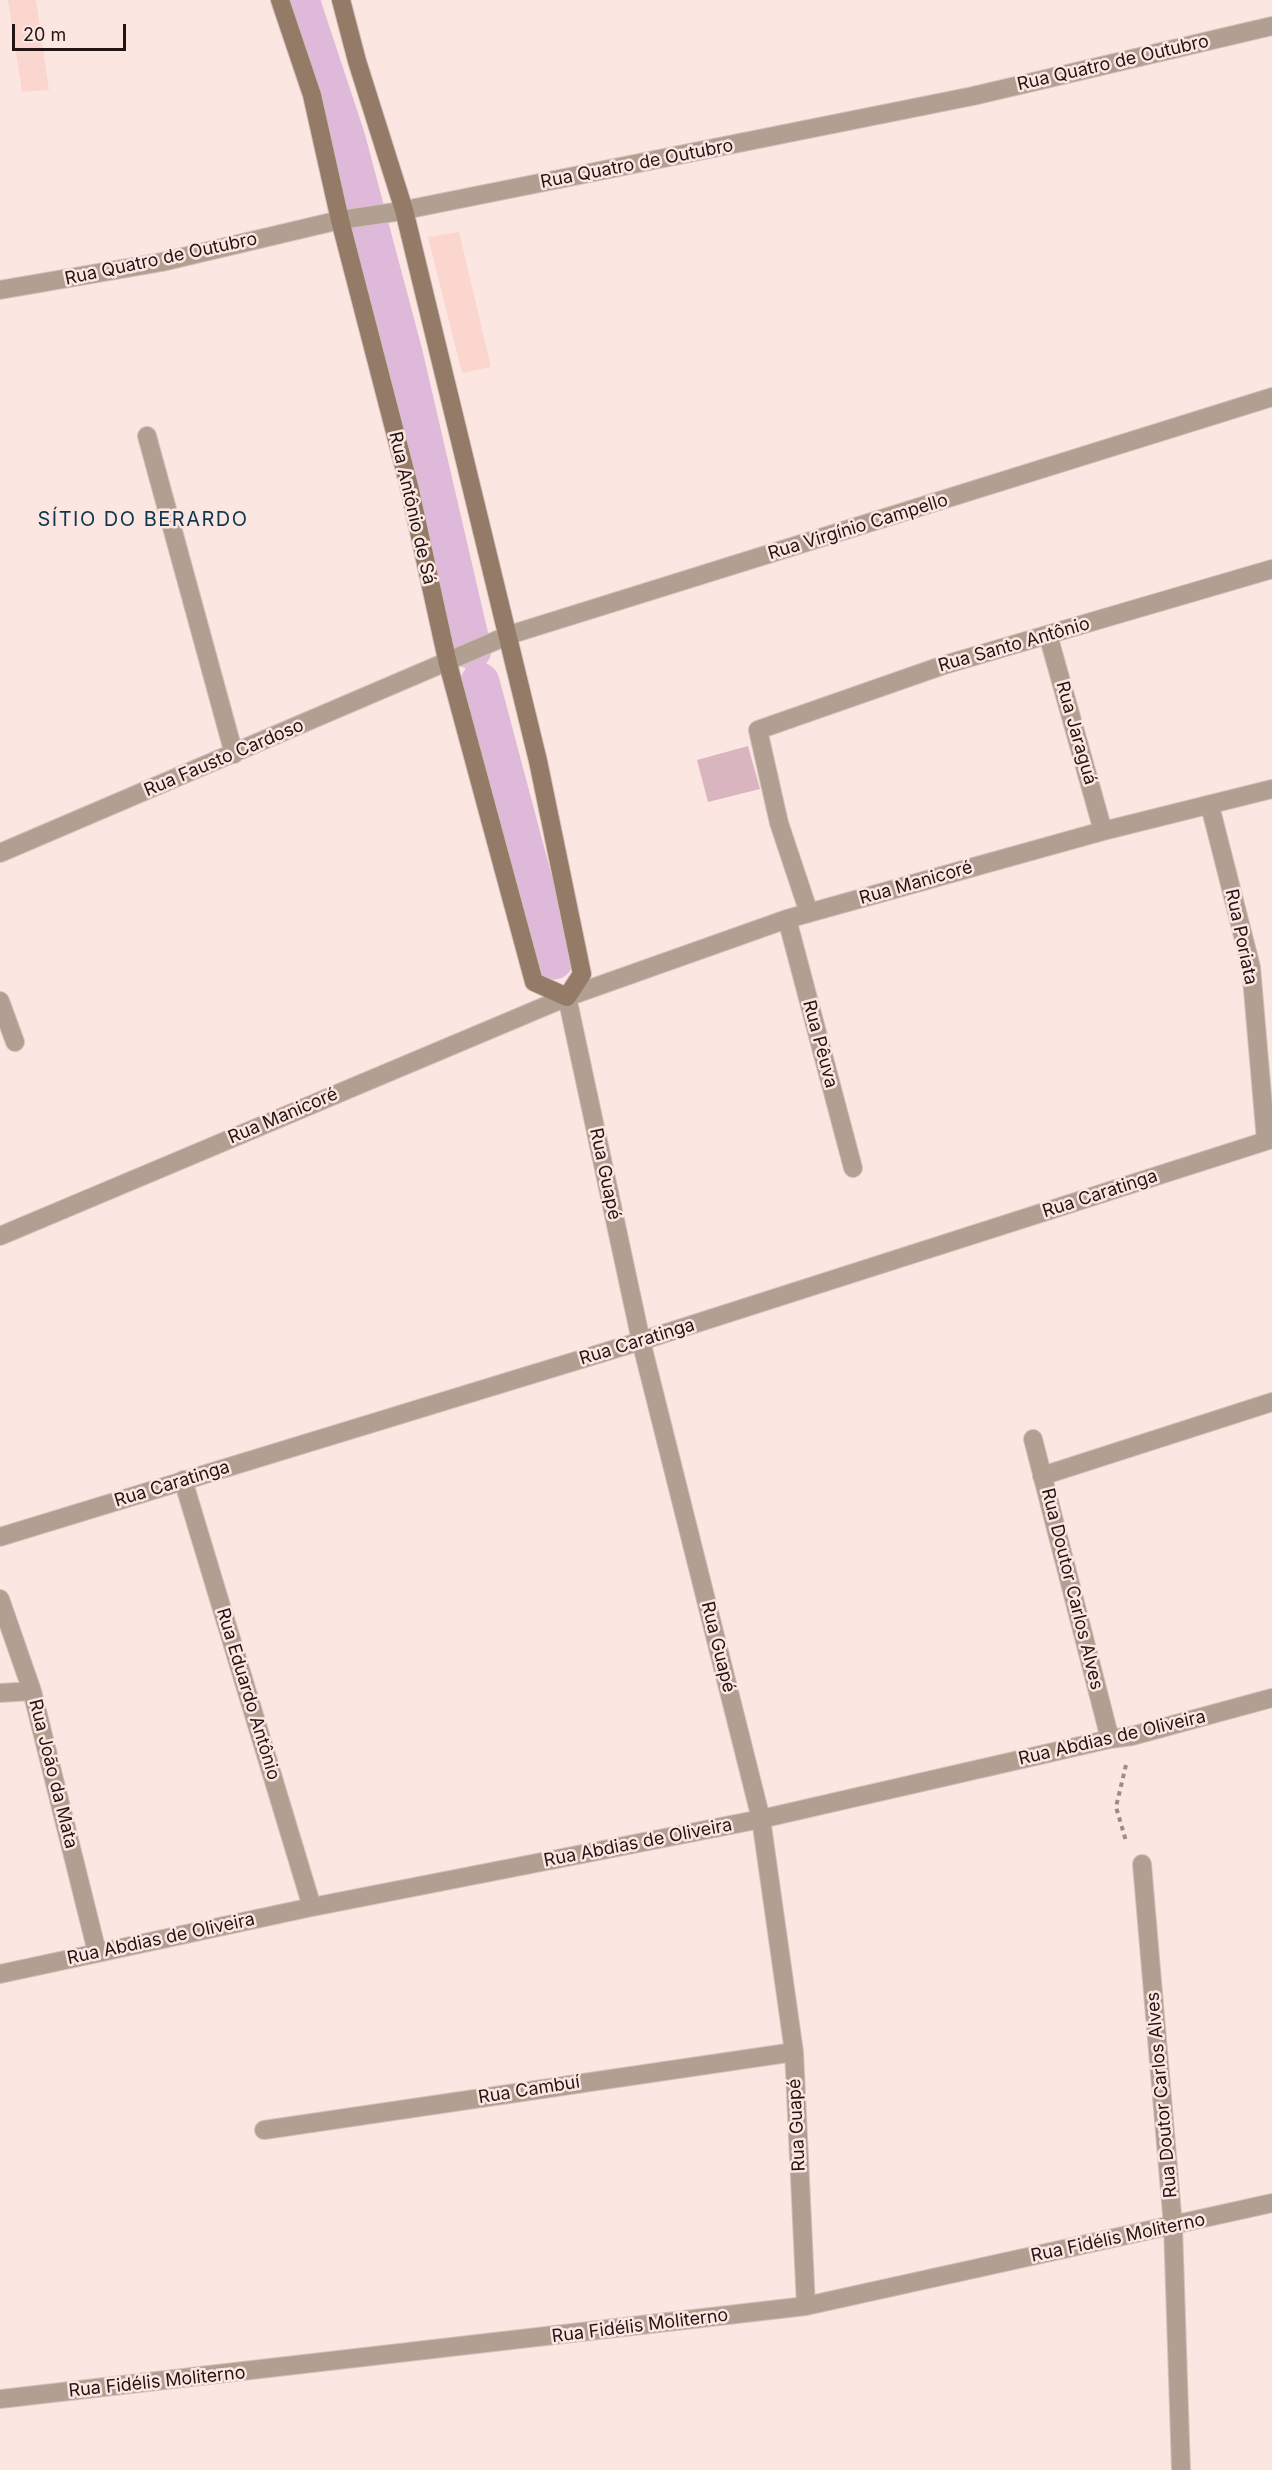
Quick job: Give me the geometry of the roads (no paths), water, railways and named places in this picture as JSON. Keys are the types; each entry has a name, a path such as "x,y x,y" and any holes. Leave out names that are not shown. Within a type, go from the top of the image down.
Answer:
{"street":[{"name":"Rua Antônio de Sá","path":"280,0 312,95 345,219 409,486 455,660 534,982 567,997"},
{"path":"341,0 510,635 582,974 567,997"},
{"name":"Rua Quatro de Outubro","path":"0,290 162,262 345,219 399,211 973,96 1272,26"},
{"name":"Rua Virgínio Campello","path":"455,660 510,635 1272,397"},
{"path":"147,436 234,754"},
{"name":"Rua Santo Antônio","path":"809,913 779,824 758,730 944,665 1272,569"},
{"name":"Rua Jaraguá","path":"1048,635 1103,831"},
{"name":"Rua Fausto Cardoso","path":"0,853 455,660"},
{"name":"Rua Manicoré","path":"0,1236 567,997 787,919 1103,831 1272,789"},
{"name":"Rua Poriata","path":"1210,806 1251,967 1269,1140"},
{"name":"Rua Pêuva","path":"787,919 853,1168"},
{"name":"Rua Guapé","path":"567,997 641,1341 761,1819 794,2052 806,2306"},
{"path":"0,1000 15,1041"},
{"name":"Rua Caratinga","path":"0,1537 641,1341 1269,1140"},
{"path":"1042,1476 1272,1402"},
{"name":"Rua Doutor Carlos Alves","path":"1033,1439 1110,1739"},
{"name":"Rua Eduardo Antônio","path":"183,1480 312,1907"},
{"name":"Rua João da Mata","path":"0,1599 32,1691 97,1952"},
{"path":"0,1693 32,1691"},
{"name":"Rua Abdias de Oliveira","path":"0,1974 312,1907 761,1819 1110,1739 1132,1736 1272,1698"},
{"name":"Rua Doutor Carlos Alves","path":"1142,1864 1173,2226 1181,2470"},
{"name":"Rua Cambuí","path":"264,2130 794,2052"},
{"name":"Rua Fidélis Moliterno","path":"0,2399 806,2306 1272,2203"}],"waterway":[{"path":"300,0 346,139 403,353 472,650"},
{"path":"480,682 554,960"}],"district":[{"name":"SÍTIO DO BERARDO","path":"143,520"}]}
